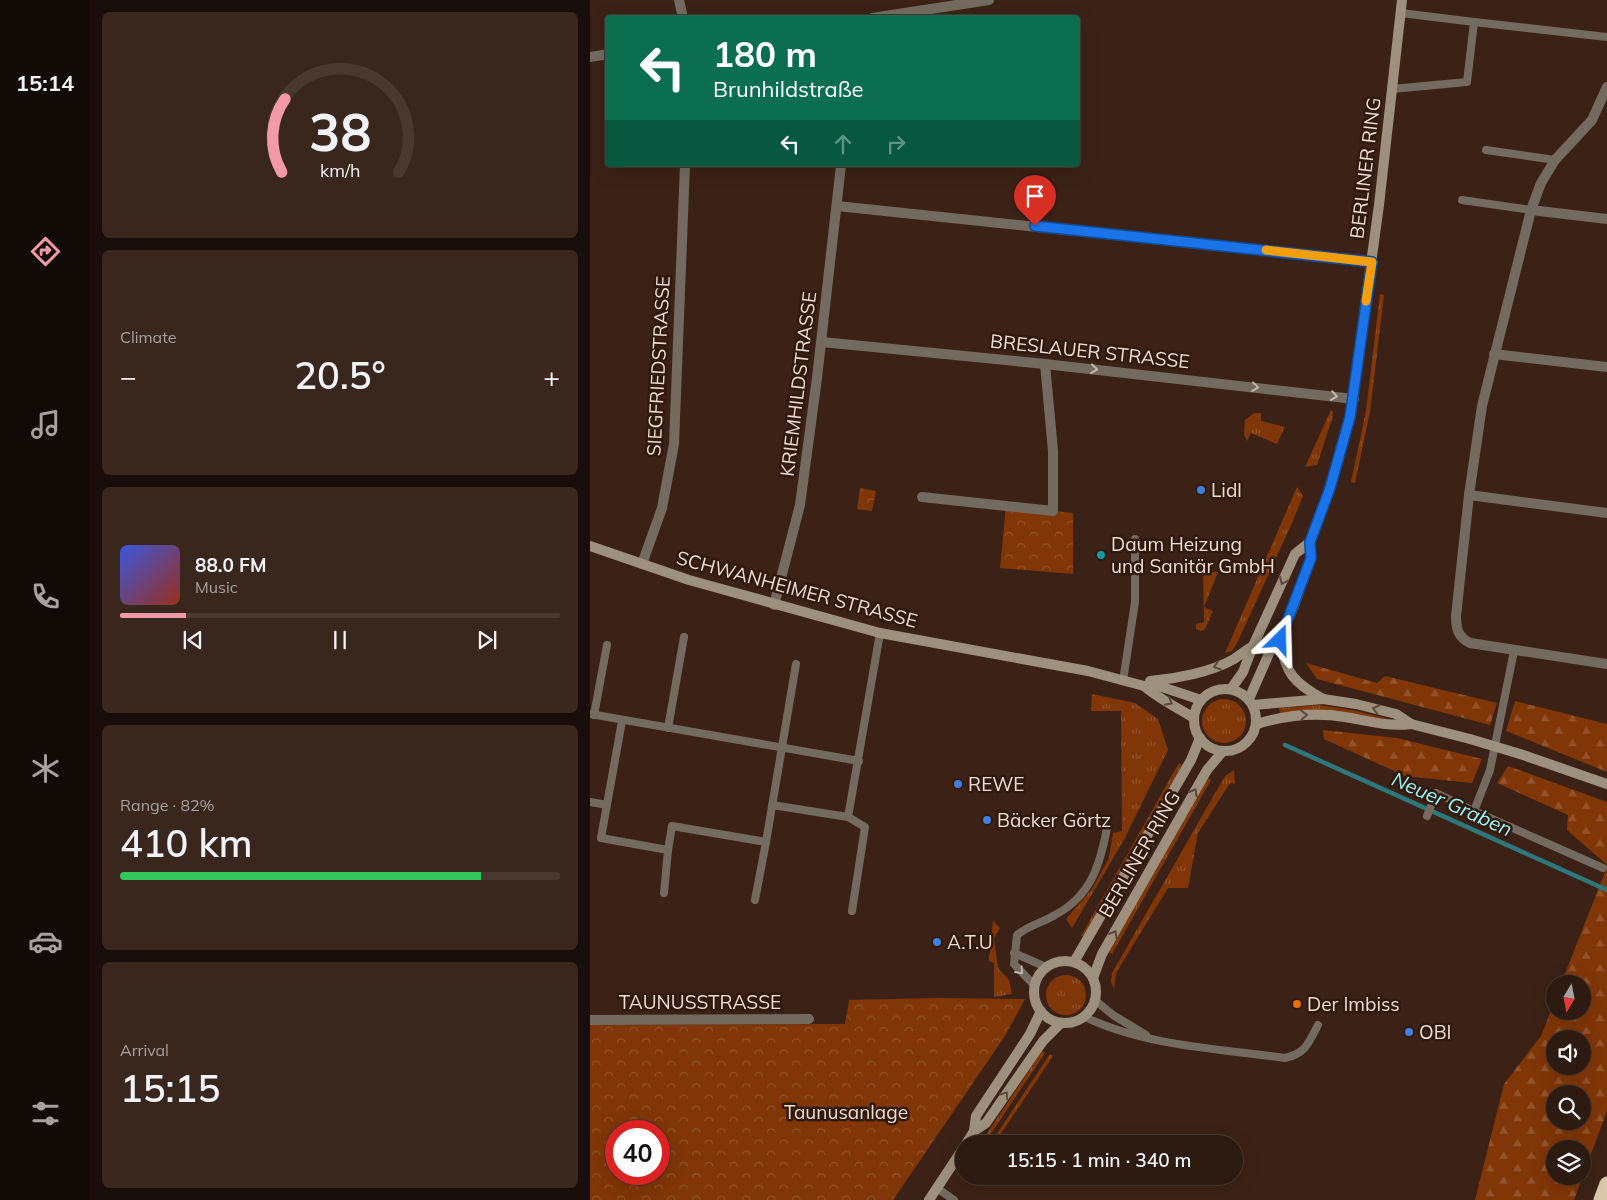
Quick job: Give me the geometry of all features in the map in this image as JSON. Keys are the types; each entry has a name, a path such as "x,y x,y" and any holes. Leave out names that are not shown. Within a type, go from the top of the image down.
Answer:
{"highway":[{"path":"1600,1200 1607,1184"}],"street":[{"path":"679,0 682,15"},
{"path":"892,15 990,0"},
{"name":"BERLINER RING","path":"1251,702 1271,649 1280,640 1311,558 1310,542 1342,449 1354,398 1372,262 1402,0"},
{"path":"590,57 605,54"},
{"path":"1607,87 1592,120 1556,160 1541,183 1531,210 1482,406 1469,495 1456,616 1458,633 1462,640 1470,643 1607,664"},
{"name":"SIEGFRIEDSTRASSE","path":"642,564 662,508 674,444 685,167"},
{"name":"KRIEMHILDSTRASSE","path":"774,605 800,505 822,342 841,167"},
{"path":"837,206 1372,262"},
{"path":"1531,210 1607,219"},
{"name":"BRESLAUER STRASSE","path":"822,342 1354,398"},
{"path":"1494,354 1607,367"},
{"path":"922,497 1053,511 1053,451 1045,364"},
{"path":"1469,495 1607,513"},
{"name":"BERLINER RING","path":"1231,689 1243,672 1295,554 1310,542"},
{"name":"SCHWANHEIMER STRASSE","path":"590,546 774,605 880,633 1088,671 1123,681 1156,685 1201,700"},
{"path":"1280,640 1285,666 1303,688 1323,699"},
{"path":"1139,684 1172,679 1221,665 1235,659 1253,646"},
{"name":"SCHWANHEIMER STRASSE","path":"1139,684 1194,718"},
{"path":"1251,702 1257,724 1253,736 1245,745 1234,750 1223,751 1210,747 1200,738 1194,718 1201,700 1210,693 1220,689 1231,689 1251,702 1323,699 1356,704 1396,714 1411,724 1520,754 1607,784"},
{"path":"1257,724 1276,718 1316,714 1344,717 1393,727 1411,724"},
{"name":"BERLINER RING","path":"1074,962 1191,760 1200,738"},
{"name":"BERLINER RING","path":"1096,1001 1097,989 1093,978 1102,954 1207,770 1223,751"},
{"path":"1093,978 1085,968 1074,962 1064,961 1046,968 1035,986 1035,998 1041,1011 1053,1021 1061,1023 1074,1022 1085,1017 1096,1001"},
{"path":"974,1131 976,1116 1030,1034 1041,1011"},
{"name":"TAUNUSSTRASSE","path":"590,1020 810,1019"},
{"path":"971,1135 986,1123 1042,1041 1061,1023"},
{"path":"929,1200 955,1160"}],"lane":[{"path":"1401,13 1607,37"},
{"path":"1392,89 1467,82 1474,22"},
{"path":"1486,150 1556,160"},
{"path":"1462,200 1531,210"},
{"path":"1123,681 1135,602 1135,539"},
{"path":"848,817 880,633"},
{"path":"668,728 684,637"},
{"path":"607,645 592,715 859,761"},
{"path":"1474,811 1490,770 1514,651"},
{"path":"755,900 796,664"},
{"path":"622,720 601,838 668,850"},
{"path":"1427,816 1436,793 1603,868"},
{"path":"590,802 607,805"},
{"path":"772,805 848,817 865,827 852,911"},
{"path":"664,893 672,826 766,842"},
{"path":"1035,986 1014,964 1017,935 1026,927 1062,912 1077,900 1088,886 1100,864 1108,828"},
{"path":"1014,953 1046,968"},
{"path":"1096,1001 1113,1015 1154,1039"},
{"path":"1085,1017 1106,1027 1154,1039 1286,1058 1298,1055 1306,1048 1318,1026"},
{"path":"937,1188 954,1200"}],"green space":[{"path":"1380,294 1384,295 1370,412 1355,483 1351,482 1366,411"},
{"path":"1331,410 1333,412 1332,419 1317,465 1305,467"},
{"path":"1254,413 1261,413 1261,421 1285,427 1277,444 1251,433 1247,441 1244,435 1245,420"},
{"path":"1297,487 1303,496 1292,523 1238,641 1232,651 1225,653"},
{"path":"860,488 876,491 872,511 857,509"},
{"path":"1006,506 1073,513 1073,574 1000,568"},
{"path":"1203,572 1218,572 1204,607 1213,611 1205,629 1202,631 1196,629 1196,624 1204,622"},
{"path":"1306,663 1377,683 1385,676 1497,703 1490,725 1317,679"},
{"path":"1092,694 1135,703 1158,719 1168,750 1125,838 1072,928 1066,919 1092,889 1109,858 1113,833 1122,831 1121,711 1091,711"},
{"path":"1228,699 1240,705 1245,712 1245,730 1240,737 1233,742 1220,743 1212,740 1205,733 1202,717 1205,709 1212,702"},
{"path":"1515,701 1607,724 1607,772 1506,731"},
{"path":"1319,705 1357,711 1392,720 1280,713 1279,708"},
{"path":"1323,730 1397,738 1482,759 1472,783 1405,776 1324,739"},
{"path":"1179,763 1182,765 1084,937 1081,936"},
{"path":"1508,766 1607,802 1607,865 1567,830 1568,815 1497,783"},
{"path":"1234,770 1235,784 1230,783 1198,833 1188,888 1168,888 1116,973 1114,989 1111,982 1112,973 1225,776"},
{"path":"1207,778 1211,780 1112,954 1108,952"},
{"path":"1607,867 1607,1111 1591,1154 1591,1140 1546,1140 1546,1185 1580,1185 1574,1200 1475,1200 1504,1084 1541,1036 1547,1020 1591,1020 1591,975 1565,975"},
{"path":"993,921 1000,928 994,938 998,968 1009,980 1012,994 994,997 994,963 989,961"},
{"path":"1066,975 1080,981 1086,995 1080,1009 1066,1015 1052,1009 1046,995 1052,981"},
{"name":"Taunusanlage","path":"1025,999 1005,1036 893,1200 590,1200 590,1025 845,1024 849,1000"},
{"path":"1042,1051 1045,1053 990,1135 986,1135"},
{"path":"1050,1054 1053,1056 1000,1135 996,1135"}],"waterway":[{"name":"Neuer Graben","path":"1285,745 1607,890"}],"slow traffic":[{"path":"1266,250 1372,262 1366,301"}],"place":[{"name":"Lidl","path":"1201,490"},
{"name":"Daum Heizung und Sanitär GmbH","path":"1101,555"},
{"name":"REWE","path":"958,784"},
{"name":"Bäcker Görtz","path":"987,820"},
{"name":"A.T.U","path":"937,942"},
{"name":"Der Imbiss","path":"1297,1004"},
{"name":"OBI","path":"1409,1032"}],"route":[{"path":"1035,226 1372,262 1350,417 1330,488 1310,542 1311,558 1280,640"}]}
